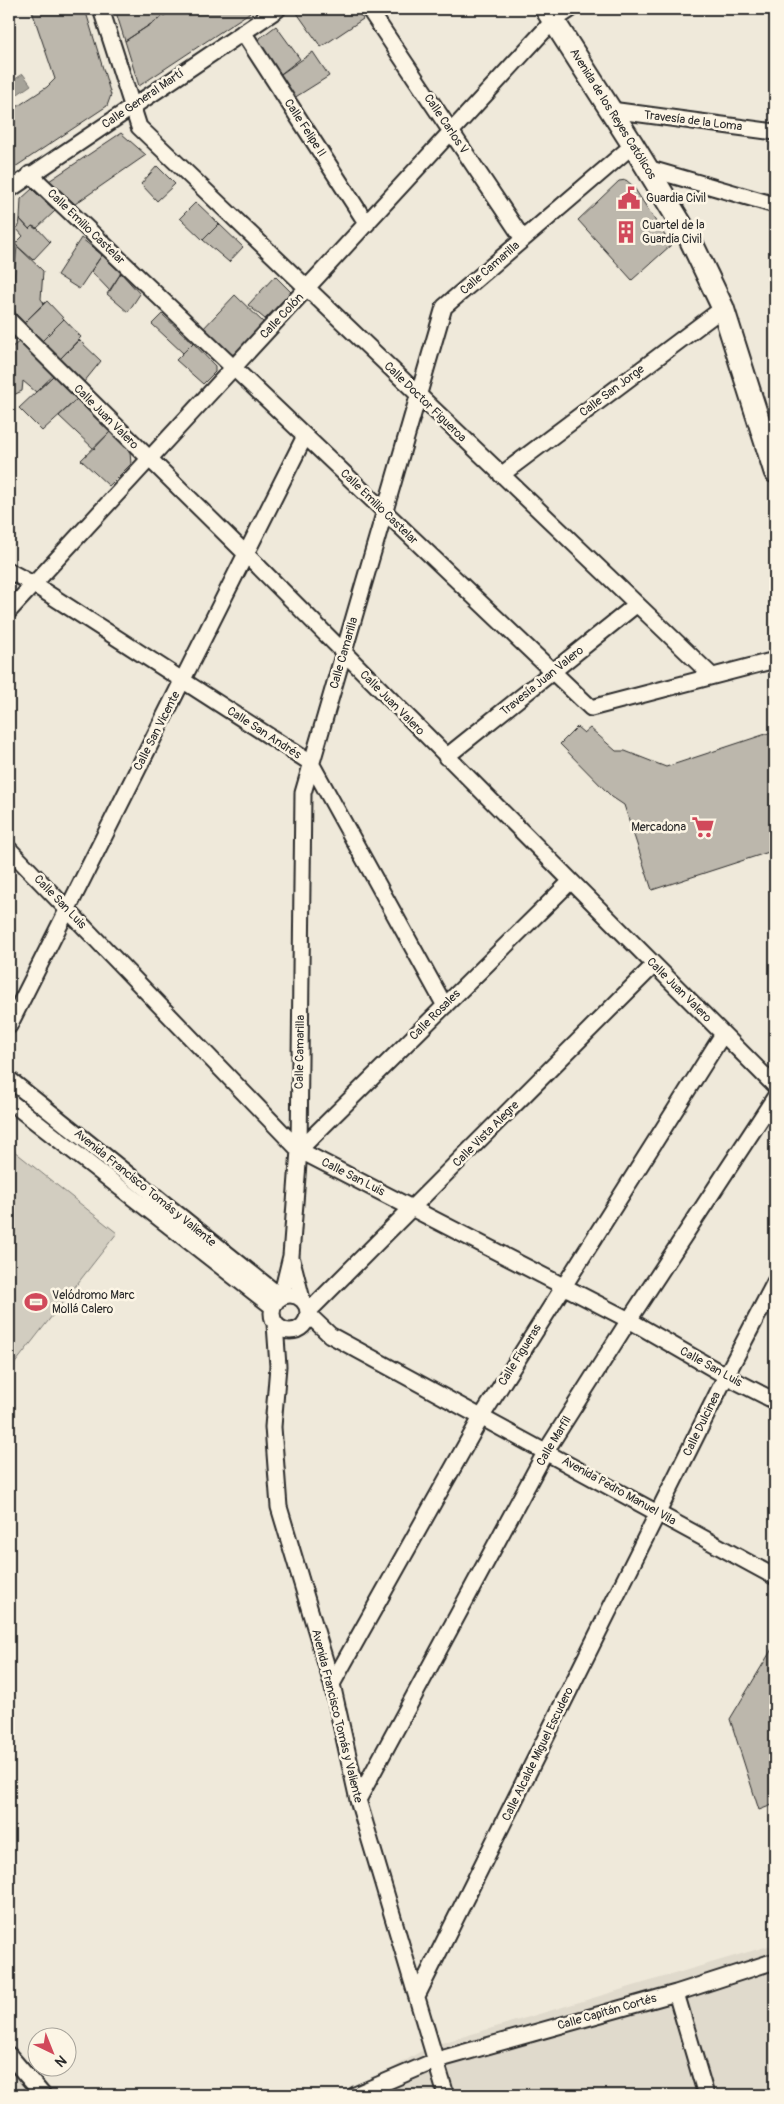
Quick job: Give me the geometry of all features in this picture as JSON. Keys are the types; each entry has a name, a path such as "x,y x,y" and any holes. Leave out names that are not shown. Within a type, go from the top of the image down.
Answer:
{"street":[{"path":"101,9 132,106"},
{"name":"Calle General Martí","path":"9,190 30,174 278,9"},
{"name":"Calle Carlos V","path":"369,9 524,239"},
{"name":"Calle Colón","path":"9,611 452,132 549,15 571,9"},
{"name":"Avenida de los Reyes Católicos","path":"549,15 634,145 689,237 723,308 775,472"},
{"name":"Calle Felipe II","path":"243,32 367,224"},
{"name":"Calle Doctor Figueroa","path":"132,106 139,127 712,676"},
{"name":"Travesía de la Loma","path":"611,110 775,132"},
{"name":"Calle Camarilla","path":"277,1302 291,1256 299,1150 303,793 386,513 444,307 634,145"},
{"path":"648,168 775,205"},
{"name":"Calle Emilio Castelar","path":"30,174 591,708 775,660"},
{"name":"Calle San Jorge","path":"501,475 723,308"},
{"name":"Calle Juan Valero","path":"9,320 246,554 343,654 775,1086"},
{"name":"Calle San Vicente","path":"9,1026 305,436"},
{"name":"Calle San Andrés","path":"9,571 33,584 311,763 445,1006"},
{"name":"Travesía Juan Valero","path":"446,757 637,604"},
{"name":"Calle San Luis","path":"9,849 299,1150 629,1320 726,1376 775,1401"},
{"name":"Calle Rosales","path":"299,1150 571,881"},
{"name":"Calle Vista Alegre","path":"308,1307 414,1208 654,965"},
{"name":"Calle Figueras","path":"332,1684 482,1416 562,1286 723,1034"},
{"name":"Avenida Francisco Tomás y Valiente","path":"9,1079 277,1302"},
{"name":"Calle Marfil","path":"358,1800 546,1451 775,1097"},
{"name":"Avenida Francisco Tomás y Valiente","path":"9,1101 277,1302"},
{"name":"Calle Camarilla","path":"291,1256 308,1307"},
{"name":"Calle Dulcinea","path":"658,1513 775,1282"},
{"path":"292,1295 308,1307 305,1323 297,1330 285,1330 275,1324 272,1313 277,1302 292,1295"},
{"name":"Avenida Pedro Manuel Vila","path":"308,1307 330,1335"},
{"name":"Avenida Francisco Tomás y Valiente","path":"275,1324 278,1366 273,1427 279,1507 332,1684 358,1800 446,2095"},
{"name":"Avenida Francisco Tomás y Valiente","path":"278,1366 297,1330"},
{"name":"Avenida Pedro Manuel Vila","path":"297,1330 330,1335 775,1577"},
{"name":"Calle Alcalde Miguel Escudero","path":"418,1996 658,1513"},
{"name":"Calle Capitán Cortés","path":"354,2095 437,2060 676,1993 775,1961"},
{"path":"676,1993 706,2095"},
{"path":"9,2055 44,2095"}],"shaded area":[{"path":"23,74 31,85 9,100 9,83"},
{"name":"Velódromo Marc Mollá Calero","path":"9,1147 117,1233 9,1371"},
{"path":"775,1944 775,2095 348,2095 428,2047"},
{"path":"9,2060 41,2095 9,2095"}],"building":[{"path":"39,9 85,9 111,95 107,106 9,171 9,112 47,87 55,79 32,11"},
{"path":"115,9 174,9 125,41"},
{"path":"174,9 255,9 139,86 125,41"},
{"path":"303,9 356,9 363,19 321,47 297,13"},
{"path":"276,26 300,59 278,76 258,48 260,38"},
{"path":"313,52 329,76 294,98 278,76"},
{"path":"121,133 146,155 75,204 49,181"},
{"path":"157,166 175,184 157,201 141,184"},
{"name":"Cuartel de la Guardia Civil","path":"626,180 633,186 671,245 632,280 578,220 619,181"},
{"path":"32,189 55,211 36,229 32,226 29,229 20,219 21,199"},
{"path":"196,202 219,224 203,240 180,218"},
{"path":"20,219 29,229 32,226 37,228 50,242 33,260 15,244 23,236 16,228 19,226"},
{"path":"219,224 243,247 229,262 203,240"},
{"path":"81,238 102,255 79,289 57,275"},
{"path":"17,246 43,271 41,299 44,303 24,323 16,314 12,304"},
{"path":"102,255 121,273 110,291 91,271"},
{"path":"121,273 140,294 128,312 107,294"},
{"path":"275,276 291,292 265,319 248,305"},
{"path":"235,295 265,324 236,354 225,355 201,331"},
{"path":"47,301 64,319 42,341 24,323"},
{"path":"162,314 193,343 183,353 152,324"},
{"path":"64,319 81,337 60,359 42,341"},
{"path":"79,340 101,361 84,382 60,359"},
{"path":"19,342 53,376 36,392 23,381 22,391 9,397 9,349"},
{"path":"193,343 215,366 215,372 203,384 176,360"},
{"path":"53,376 77,399 42,431 19,408"},
{"path":"77,399 110,432 94,449 59,416"},
{"path":"110,432 130,452 131,464 109,486 81,460"},
{"name":"Mercadona","path":"577,727 584,733 590,728 616,751 625,751 666,767 775,731 775,850 652,890 624,805 612,797 560,744"},
{"path":"775,1644 775,1804 759,1810 730,1719"}],"place":[{"name":"Guardia Civil","path":"629,198"},
{"name":"Cuartel de la Guardia Civil","path":"626,232"},
{"name":"Mercadona","path":"703,827"},
{"name":"Velódromo Marc Mollá Calero","path":"36,1302"}]}
